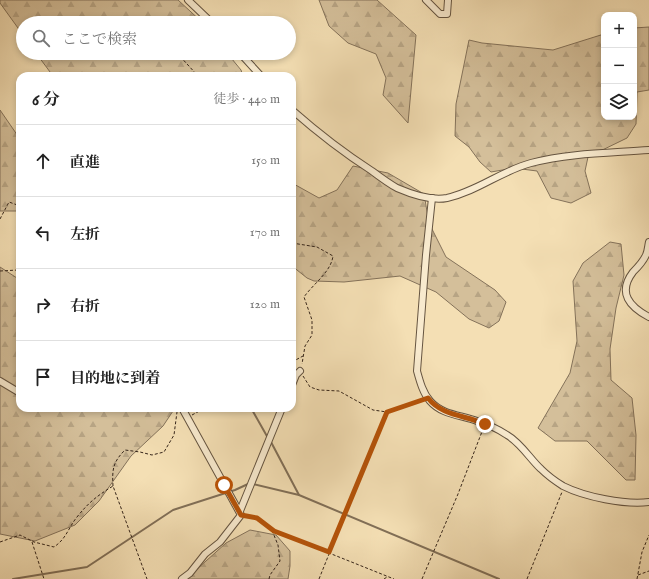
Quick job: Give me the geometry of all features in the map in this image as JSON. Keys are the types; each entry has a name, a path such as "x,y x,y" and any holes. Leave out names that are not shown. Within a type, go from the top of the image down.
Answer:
{"street":[{"path":"188,0 204,16"},
{"path":"426,0 440,14 447,14 448,0"},
{"path":"246,60 257,72"},
{"path":"296,113 347,155 396,187 414,194 432,198 446,198 472,191 510,170 532,163 579,155 649,150"},
{"path":"432,198 417,371 421,386 428,398 435,406 444,412 476,420 501,430 510,436 541,469 565,486 578,492 609,499 635,503 649,502"},
{"path":"649,242 644,259 632,273 626,295 629,302 649,317"},
{"path":"296,375 300,371"},
{"path":"0,382 16,391"},
{"path":"184,412 240,513"},
{"path":"182,579 190,573 205,554 220,542 240,513 280,412"}],"path":[{"path":"183,60 194,72"},
{"path":"0,219 9,202 16,205"},
{"path":"296,244 317,247 333,256 332,262 304,297 312,320 312,335 305,346 300,371 310,387 319,390 339,391 373,410 387,412 428,398"},
{"path":"0,271 16,271"},
{"path":"296,360 303,356"},
{"path":"147,579 113,486 112,474 116,458 125,450 152,455 164,452 174,435 176,412"},
{"path":"188,417 198,412"},
{"path":"319,579 387,412"},
{"path":"422,579 458,494 485,424"},
{"path":"0,542 20,535 31,541 54,547 62,541 76,518 95,497 113,486"},
{"path":"527,579 565,486"},
{"path":"240,513 257,518 274,531 394,579"},
{"path":"269,579 270,575 280,561 278,545 271,528"},
{"path":"637,579 642,552 649,535"},
{"path":"31,541 44,579"},
{"path":"638,575 649,571"},
{"path":"384,579 388,577"}],"green space":[{"path":"0,0 178,0 195,16 16,16 16,25 0,3"},
{"path":"319,0 377,0 416,35 408,123 383,95 386,78 376,54 348,43 329,26"},
{"path":"649,27 649,90 637,92 637,48 637,28"},
{"path":"601,35 601,120 636,120 636,124 627,138 588,157 585,171 591,193 571,203 551,198 537,171 514,168 491,172 480,162 469,147 455,136 456,104 469,40 482,43 553,50"},
{"path":"41,60 233,60 242,72 50,72"},
{"path":"0,110 16,133 16,211 0,211"},
{"path":"353,166 388,173 424,194 429,223 446,257 495,290 506,302 499,321 489,328 469,319 436,292 400,276 344,282 314,281 307,278 296,269 296,185 319,198 337,190"},
{"path":"610,242 621,244 624,275 616,308 610,349 611,380 632,398 636,435 635,480 626,480 587,441 555,441 538,428 570,373 577,341 573,281 583,263"},
{"path":"0,267 16,277 16,412 172,412 163,426 131,456 99,501 75,525 35,541 0,534"},
{"path":"250,530 276,535 290,551 288,579 186,579 226,543"}],"waterway":[{"path":"253,412 268,438"},
{"path":"271,442 299,495"},
{"path":"13,579 87,567 173,510 235,490 248,484"},
{"path":"253,484 299,495 499,579"}],"route":[{"path":"224,485 241,515 257,518 268,524 274,531 329,552 387,412 428,398 435,406 444,412 476,420 485,424"}]}
